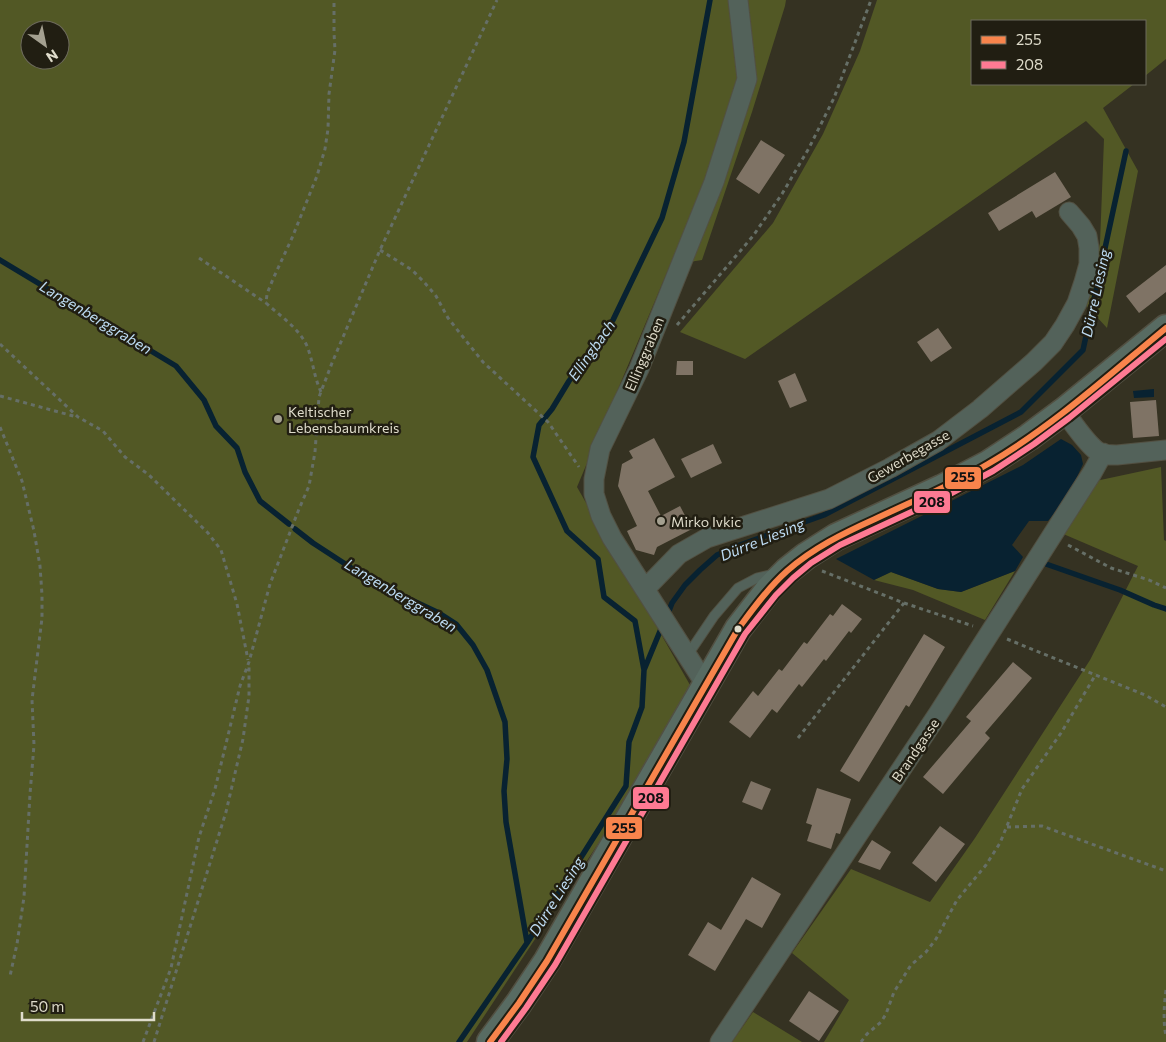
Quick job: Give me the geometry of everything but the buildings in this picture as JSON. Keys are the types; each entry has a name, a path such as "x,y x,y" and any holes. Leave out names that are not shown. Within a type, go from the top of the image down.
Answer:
{"main road":[{"path":"490,1042 519,1004 547,961 743,622 769,589 792,566 836,537 942,488 988,464 1064,411 1166,328"}],"street":[{"name":"Ellinggraben","path":"706,685 612,538 601,516 594,494 594,479 600,449 639,369 714,182 747,79 738,0"},
{"name":"Gewerbegasse","path":"645,589 679,554 707,538 829,499 938,442 968,419 1034,362 1053,343 1065,325 1077,302 1089,264 1090,248 1087,236 1069,212"},
{"path":"1064,411 1090,444 1103,453 1117,455 1166,450"},
{"name":"Brandgasse","path":"720,1042 938,714 1103,453"}],"lane":[{"path":"687,656 714,616 738,588 757,578 792,566"}],"path":[{"path":"266,303 270,286 292,238 326,150 329,94 335,50 334,0"},
{"path":"143,1042 171,968 199,837 215,789 240,686 249,662 270,584 309,486 315,452 319,397 380,250 497,0"},
{"path":"675,328 753,236 782,194 809,148 834,98 871,0"},
{"path":"380,250 412,270 424,282 436,296 448,318 483,362 548,422 585,476 594,479"},
{"path":"198,258 266,303 293,327 307,347 321,392"},
{"path":"0,344 78,417 103,432 125,456 149,475 208,533 221,550 237,604 249,662 249,696 243,740 226,812 154,1042"},
{"path":"0,397 78,417"},
{"path":"0,427 22,481 34,531 40,566 42,595 42,618 32,700 34,745 24,897 10,976"},
{"path":"1052,536 1111,568 1149,580 1166,588"},
{"path":"792,566 991,632 1096,674 1145,695 1166,707"},
{"path":"798,738 904,602"},
{"path":"861,1042 881,1022 894,992 911,965 926,952 957,900 986,865 1000,843 1022,789 1061,733 1096,674"},
{"path":"1007,827 1042,826 1166,871"},
{"path":"171,968 177,970"},
{"path":"1166,990 1163,1023 1166,1036"}],"green space":[{"path":"0,0 786,0 752,112 702,260 670,265 577,487 690,685 643,776 467,1042 0,1042"},
{"path":"877,0 1166,0 1166,59 1146,75 1146,20 971,20 971,85 1133,85 1103,108 1138,171 1107,328 1085,304 1100,243 1104,139 1086,121 745,359 680,332 773,223 823,134 860,51"},
{"path":"1161,467 1164,540 1166,541 1166,1042 824,1042 849,1000 792,953 851,869 930,902 975,838 1090,660 1138,566 1061,533 1091,482"},
{"path":"1015,571 985,620 913,590 874,580 891,572 938,589 961,592"},
{"path":"753,1012 802,1042 732,1042"}],"water":[{"path":"1154,389 1154,397 1134,398 1133,391"},
{"path":"1061,439 1072,445 1081,455 1083,464 1068,496 1048,521 1029,521 1012,545 1023,557 1015,571 961,592 938,589 891,572 874,580 836,559 1023,465"}],"waterway":[{"name":"Ellingbach","path":"644,670 635,621 604,597 598,559 567,531 533,457 539,425 613,320 662,218 684,142 710,0"},
{"name":"Dürre Liesing","path":"667,616 672,603 685,585 717,555 824,515 1021,412 1083,350 1126,151"},
{"name":"Langenberggraben","path":"0,260 176,366 204,400 216,426 237,448 245,472 260,501 289,524"},
{"name":"Langenberggraben","path":"295,529 356,571 439,613 456,624 473,645 487,670 505,722 507,759 504,791 506,822 527,942"},
{"path":"1046,564 1120,590 1166,609"},
{"name":"Dürre Liesing","path":"459,1042 527,943 626,786 629,742 642,707 644,670 663,624"}],"transit line":[{"name":"255","path":"490,1042 547,961 738,629 773,584 807,555 829,542 960,479 1012,449 1080,400 1166,328"},
{"name":"208","path":"501,1042 555,965 745,634 776,595 811,563 840,545 946,496 993,471 1069,418 1166,339"}],"place":[{"name":"Keltischer Lebensbaumkreis","path":"278,419"},
{"name":"Mirko Ivkic","path":"661,521"}]}
